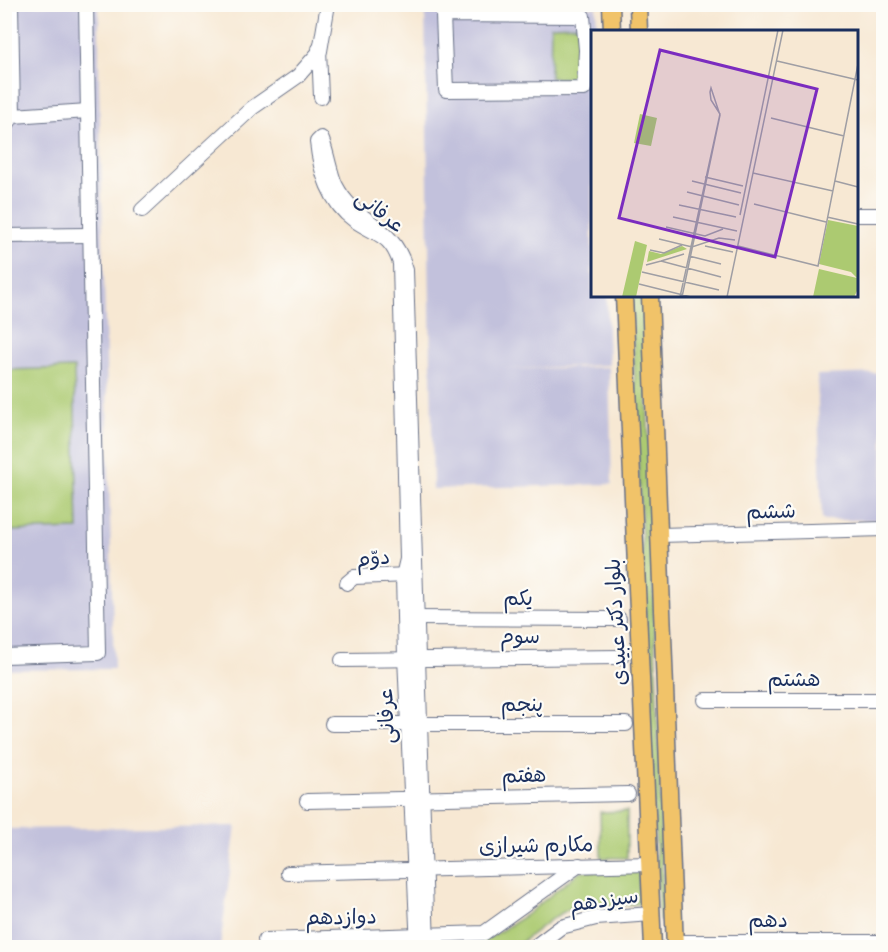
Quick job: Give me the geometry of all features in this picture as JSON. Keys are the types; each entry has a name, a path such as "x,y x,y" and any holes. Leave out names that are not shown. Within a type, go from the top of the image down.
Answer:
{"main road":[{"path":"611,4 612,30"},
{"path":"638,4 639,30"},
{"name":"بلوار دکتر عبیدی","path":"624,297 653,945"},
{"path":"650,297 675,945"},
{"name":"دهم","path":"653,945 675,945"}],"street":[{"path":"11,4 9,122 88,111"},
{"path":"4,656 98,653 86,4"},
{"path":"318,4 321,98"},
{"path":"142,210 252,108 298,76 320,51 328,4"},
{"path":"443,15 583,16 589,50 584,89 446,90 443,15"},
{"name":"عرفانی","path":"409,575 400,263 394,246 382,234 354,220 334,201 319,161 317,142 321,138 325,142 326,164 336,187 350,206 388,234 401,250 406,270 409,575 422,942"},
{"path":"858,216 884,215"},
{"path":"4,236 89,235"},
{"name":"ششم","path":"660,535 884,529"},
{"name":"دوّم","path":"347,583 354,577 409,575"},
{"name":"یکم","path":"411,618 619,619"},
{"name":"سوم","path":"342,660 621,657"},
{"name":"هشتم","path":"705,700 884,700"},
{"path":"332,724 413,725"},
{"name":"پنجم","path":"413,725 626,724"},
{"name":"هفتم","path":"416,798 628,794"},
{"path":"307,801 416,798"},
{"name":"مکارم شیرازی","path":"419,869 650,864"},
{"name":"دوازدهم","path":"266,940 422,942 484,933 579,865"},
{"path":"288,873 419,869"},
{"name":"سیزدهم","path":"532,948 561,927 596,918 652,914"},
{"name":"دهم","path":"675,945 884,942"}],"shaded area":[{"path":"4,5 99,5 99,85 114,669 5,670"},
{"path":"596,7 597,30 591,30 591,297 607,297 609,365 502,369 609,367 612,484 433,489 425,10"},
{"path":"883,373 883,520 822,520 817,375"},
{"path":"236,826 220,947 5,947 5,829"}],"green space":[{"path":"578,25 579,78 550,78 551,26"},
{"path":"631,297 644,297 664,922 659,920"},
{"path":"74,368 78,529 5,531 5,370"},
{"path":"627,811 627,858 601,858 600,812"},
{"path":"639,869 640,904 573,907 553,918 515,947 443,948 491,937 526,915 580,871"}]}
